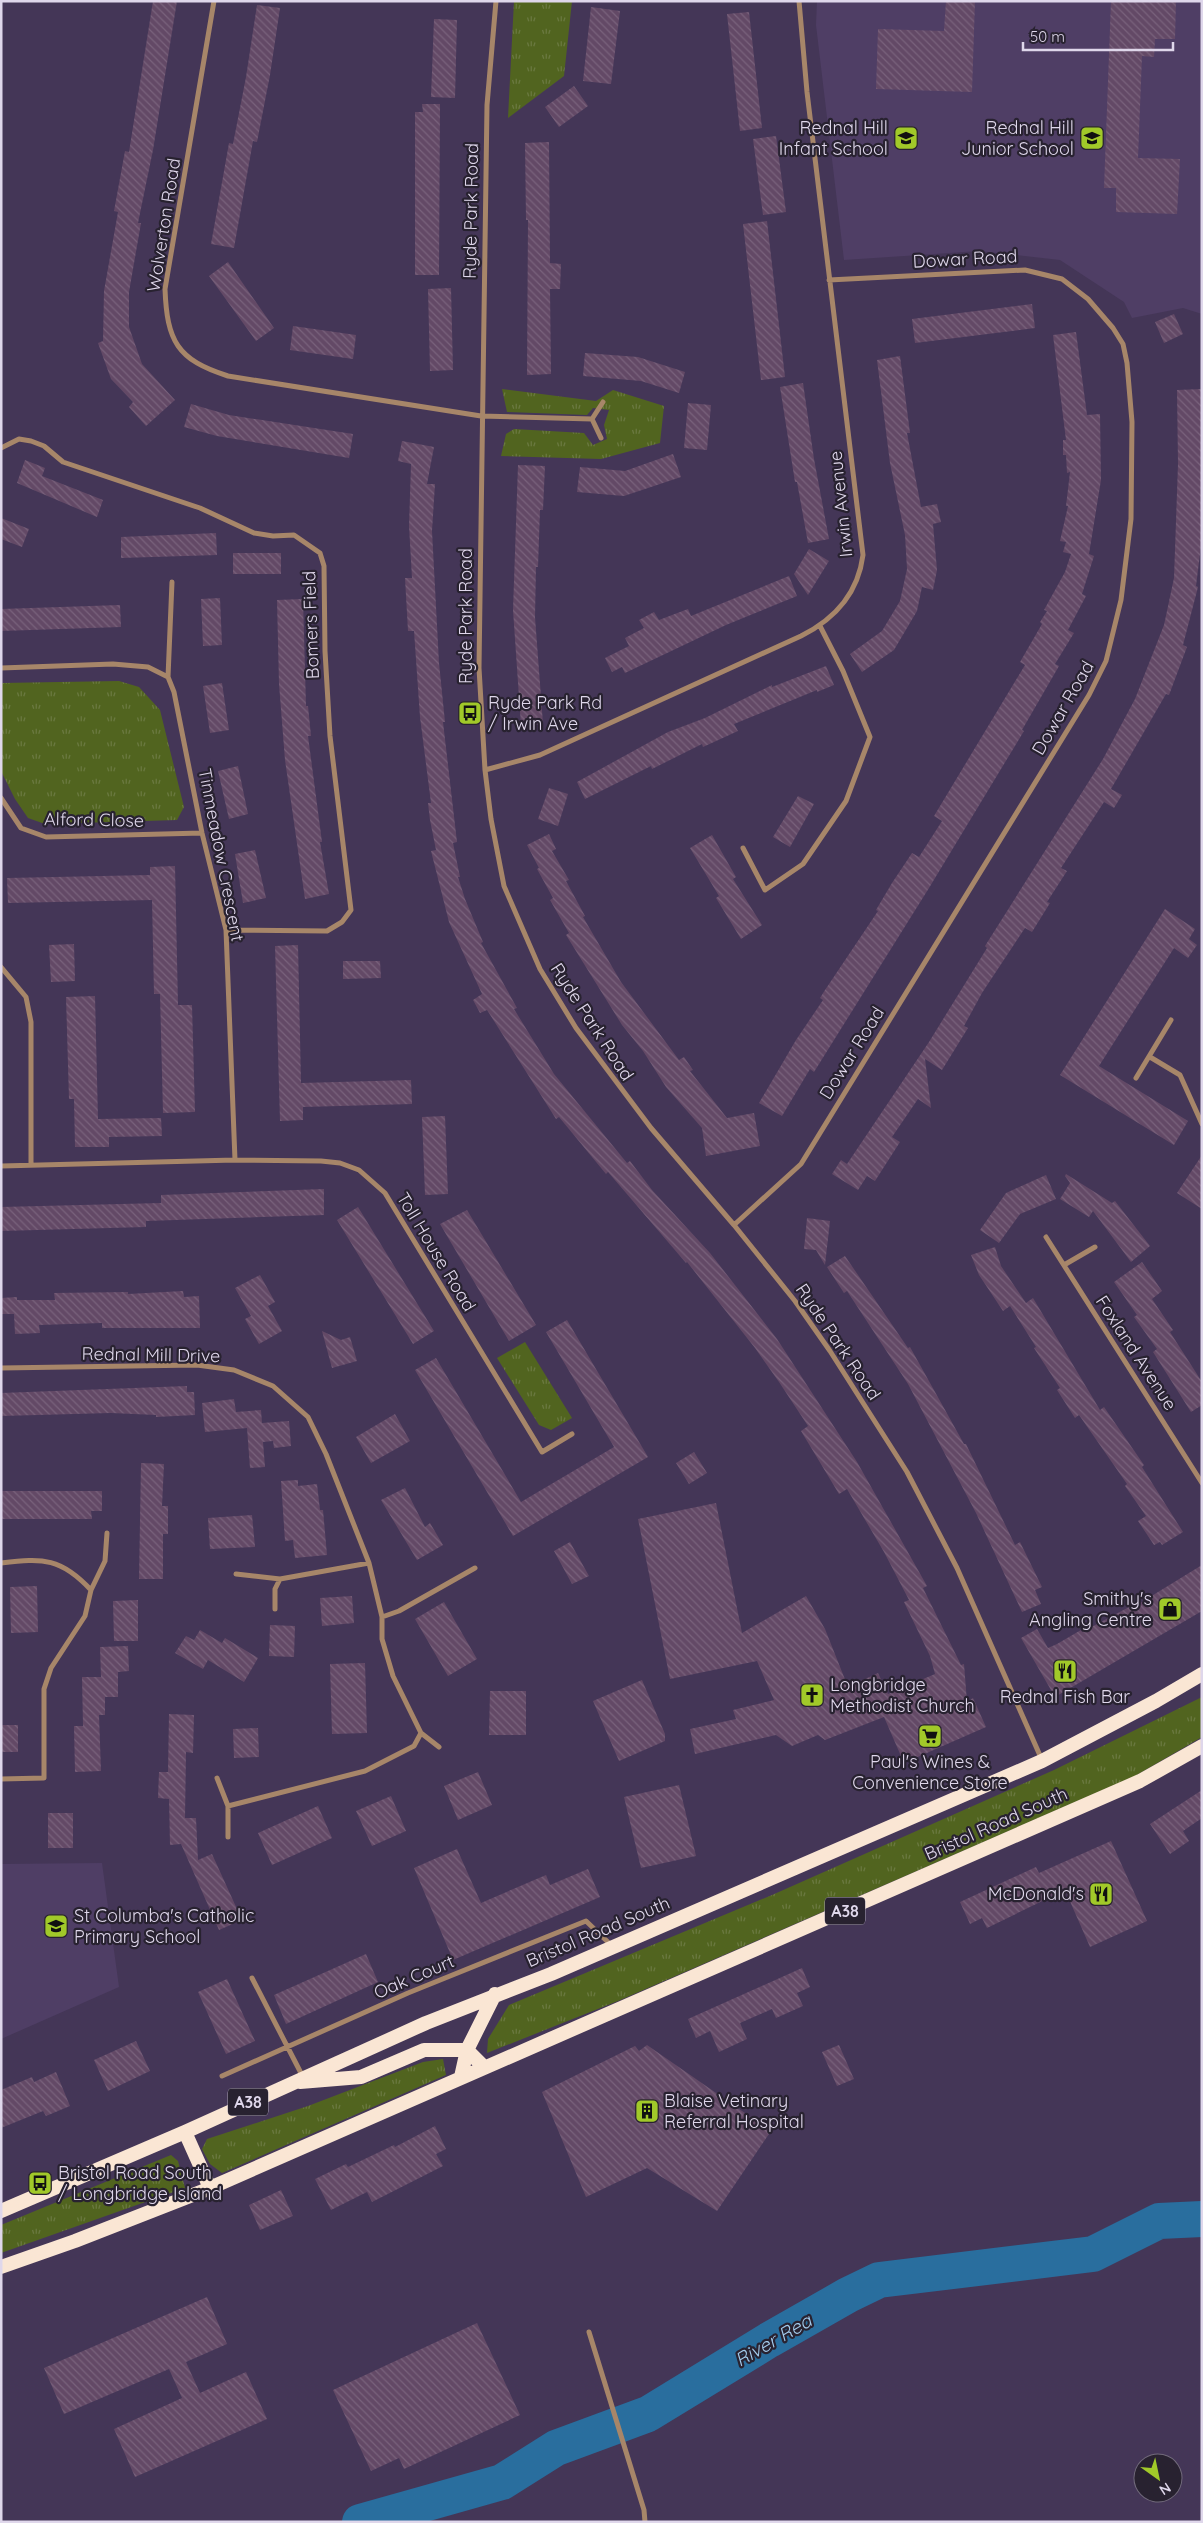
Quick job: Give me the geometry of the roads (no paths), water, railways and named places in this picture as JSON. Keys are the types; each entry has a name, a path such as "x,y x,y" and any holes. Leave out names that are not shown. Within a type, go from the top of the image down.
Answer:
{"highway":[{"name":"Bristol Road South","path":"1,2211 185,2132 289,2083 495,1994 551,1974 1042,1761 1156,1701 1202,1674"},
{"name":"Bristol Road South","path":"1,2267 75,2241 210,2188 1140,1781 1202,1746"},
{"path":"461,2077 467,2050 495,1994"},
{"path":"289,2083 361,2077 424,2050 467,2050 484,2067"},
{"path":"185,2132 210,2188"}],"street":[{"name":"Wolverton Road","path":"214,1 165,289 166,316 172,336 182,352 194,363 228,376 481,416 592,419"},
{"name":"Ryde Park Road","path":"496,1 487,105 481,416 479,668 485,770 491,819 504,886 540,969 560,1004 622,1092 734,1224 795,1301 830,1351 907,1472 957,1568 1042,1761"},
{"name":"Irwin Avenue","path":"485,770 540,755 820,626 844,605 856,584 863,554 829,280 799,1"},
{"name":"Dowar Road","path":"734,1224 801,1164 1089,695 1106,661 1121,600 1131,519 1132,422 1128,363 1123,344 1088,299 1062,280 1025,270 829,280"},
{"path":"601,438 592,419 603,402"},
{"name":"Bomers Field","path":"1,448 19,439 31,441 44,446 63,462 200,508 254,533 272,536 294,535 320,553 324,566 325,651 330,736 351,910 342,922 327,931 226,930"},
{"name":"Tinmeadow Crescent","path":"172,582 168,677 174,692 202,833 226,930 235,1160"},
{"path":"743,848 765,890 803,864 846,801 870,737 843,671 820,626"},
{"path":"1,668 113,664 148,667 168,677"},
{"name":"Alford Close","path":"1,798 21,828 46,837 202,833"},
{"path":"1,967 26,997 31,1022 31,1166"},
{"path":"1136,1078 1171,1020"},
{"path":"1150,1057 1180,1074 1202,1124"},
{"name":"Toll House Road","path":"1,1166 235,1160 321,1161 340,1163 358,1170 385,1192 542,1452 572,1434"},
{"name":"Foxland Avenue","path":"1046,1238 1202,1483"},
{"path":"1064,1265 1095,1247"},
{"name":"Rednal Mill Drive","path":"1,1368 197,1365 234,1370 273,1386 308,1417 326,1454 369,1563 382,1617 382,1639 393,1676 421,1733"},
{"path":"1,1779 44,1778 44,1689 51,1668 85,1616 91,1590 105,1561 107,1532"},
{"path":"1,1563 54,1561 77,1575 91,1590"},
{"path":"236,1574 280,1579 369,1563"},
{"path":"382,1617 399,1611 475,1568"},
{"path":"275,1609 275,1589 280,1579"},
{"path":"228,1806 365,1771 414,1746 421,1733 439,1747"},
{"path":"218,1778 228,1806 228,1837"},
{"name":"Oak Court","path":"222,2076 408,1993 586,1922 612,1946"},
{"path":"252,1978 303,2077"},
{"path":"589,2332 630,2462 644,2510 645,2522"}],"waterway":[{"name":"River Rea","path":"360,2522 502,2482 556,2448 648,2414 769,2340 848,2295 879,2280 1093,2254 1159,2221 1202,2219"}],"place":[{"name":"Rednal Hill Infant School","path":"906,138"},
{"name":"Rednal Hill Junior School","path":"1092,138"},
{"name":"Ryde Park Rd / Irwin Ave","path":"470,713"},
{"name":"Smithy's Angling Centre","path":"1170,1609"},
{"name":"Rednal Fish Bar","path":"1065,1671"},
{"name":"Longbridge Methodist Church","path":"812,1695"},
{"name":"Paul's Wines & Convenience Store","path":"930,1736"},
{"name":"McDonald's","path":"1101,1894"},
{"name":"St Columba's Catholic Primary School","path":"56,1926"},
{"name":"Blaise Vetinary Referral Hospital","path":"647,2111"},
{"name":"Bristol Road South / Longbridge Island","path":"40,2183"}]}
